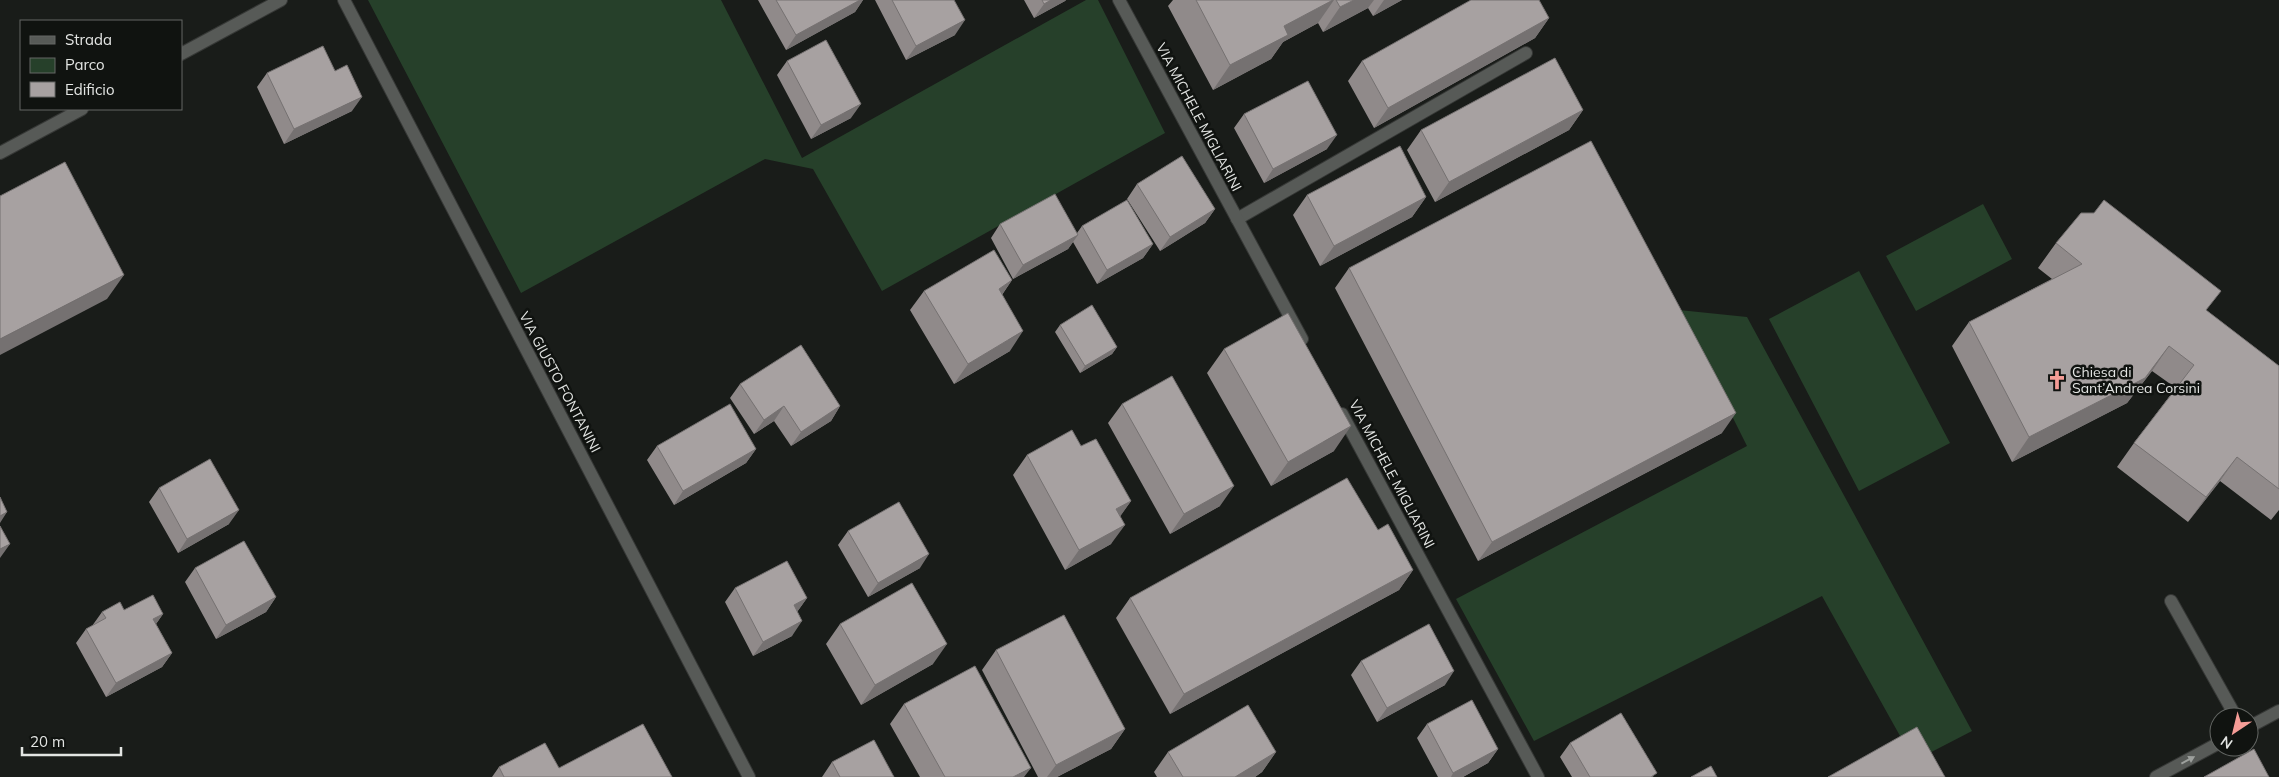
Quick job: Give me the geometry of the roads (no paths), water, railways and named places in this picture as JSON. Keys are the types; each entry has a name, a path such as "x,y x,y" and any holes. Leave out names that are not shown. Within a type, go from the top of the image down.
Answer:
{"street":[{"path":"182,53 281,0"},
{"name":"VIA GIUSTO FONTANINI","path":"344,0 749,777"},
{"name":"VIA MICHELE MIGLIARINI","path":"1119,0 1308,350"},
{"path":"1237,219 1526,53"},
{"path":"0,153 80,110"},
{"name":"VIA MICHELE MIGLIARINI","path":"1336,402 1538,777"},
{"path":"2171,601 2230,707"},
{"path":"2259,722 2279,711"},
{"path":"2156,777 2209,748"}],"place":[{"name":"Chiesa di Sant’Andrea Corsini","path":"2057,380"}]}
